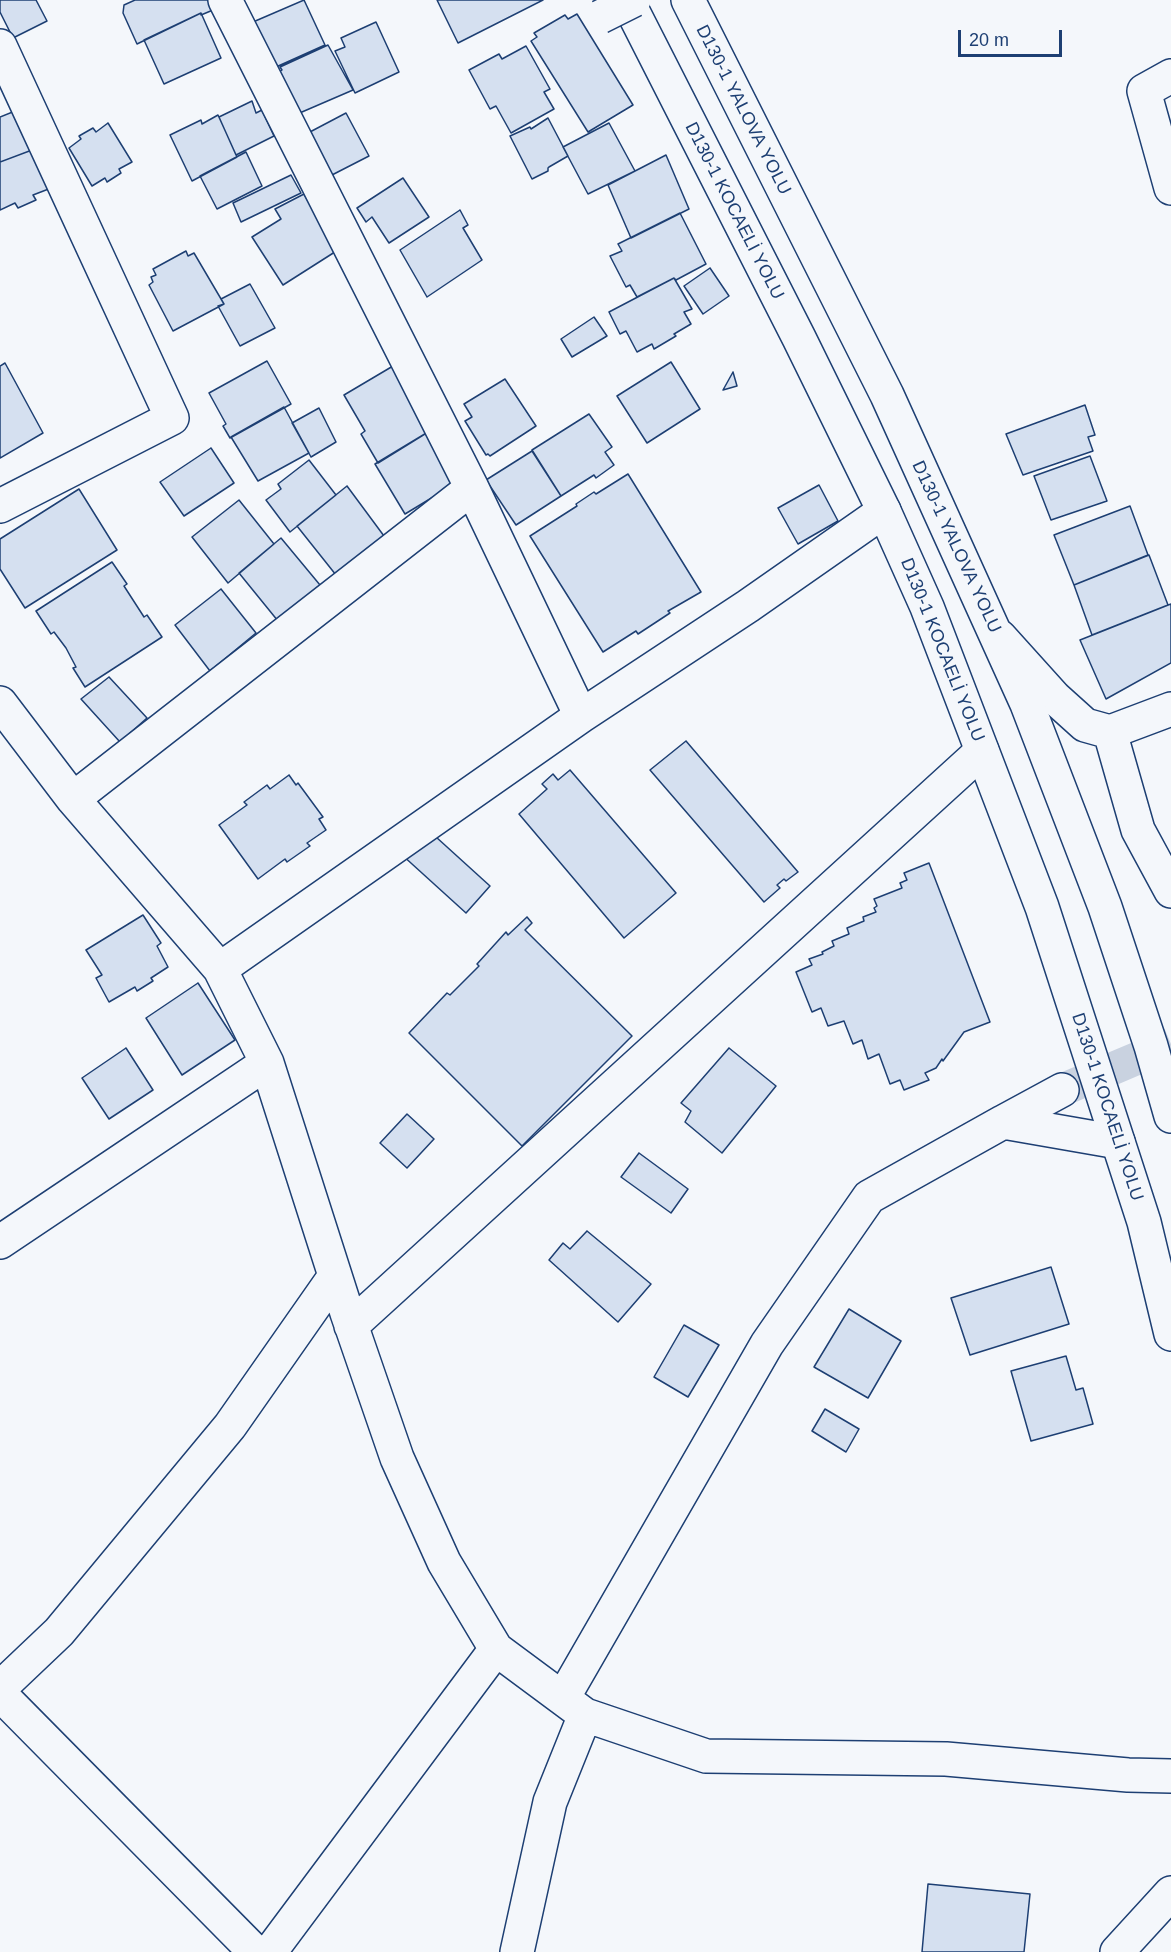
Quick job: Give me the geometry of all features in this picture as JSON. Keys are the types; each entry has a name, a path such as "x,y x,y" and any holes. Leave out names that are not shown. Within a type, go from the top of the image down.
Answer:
{"main road":[{"path":"225,0 472,488 581,716"},
{"name":"D130-1 KOCAELİ YOLU","path":"627,0 884,511 927,607 1041,907 1144,1222 1171,1334"},
{"path":"610,9 634,0"},
{"name":"D130-1 YALOVA YOLU","path":"689,2 887,395 995,630 1027,704 1105,907 1151,1046 1171,1116"},
{"path":"610,9 644,34"},
{"path":"0,46 172,417 0,506"},
{"path":"1171,76 1144,91 1171,188"},
{"path":"73,799 472,488"},
{"path":"220,969 581,716 748,606 884,511"},
{"path":"995,630 1055,698 1085,725 1110,732 1171,708"},
{"path":"0,703 73,799 220,969 267,1063 351,1326 397,1458 444,1562 496,1649 574,1706 706,1756 946,1759 1128,1775 1171,1776"},
{"path":"1110,732 1138,830 1171,891"},
{"path":"351,1326 982,751"},
{"path":"0,1242 267,1063"},
{"path":"517,1952 574,1706 767,1344 869,1197 1062,1090"},
{"path":"1003,1122 1118,1142"},
{"path":"0,1688 59,1632 230,1426 335,1276"},
{"path":"270,1952 496,1649"},
{"path":"0,1694 255,1952"},
{"path":"1117,1952 1171,1893"}],"building":[{"path":"0,0 36,0 47,21 13,38 0,12"},
{"path":"135,0 208,0 213,10 201,15 201,13 137,44 123,13 124,5"},
{"path":"304,0 325,45 276,67 253,22"},
{"path":"437,0 543,0 458,43"},
{"path":"201,13 221,58 164,84 144,40"},
{"path":"577,14 633,105 588,132 531,41 537,37 534,33 565,15 568,19"},
{"path":"376,22 399,72 355,93 335,51 345,47 341,38"},
{"path":"328,45 353,90 295,115 276,74 282,70 280,67"},
{"path":"526,46 550,89 544,92 554,109 511,133 496,106 490,109 469,70 499,54 502,59"},
{"path":"252,101 256,113 262,110 274,136 236,155 219,117"},
{"path":"20,109 40,147 0,162 0,117"},
{"path":"346,113 369,156 330,176 308,133"},
{"path":"218,115 237,157 192,181 170,135 201,120 202,124"},
{"path":"548,118 568,156 549,167 548,171 532,179 510,136 530,127 531,129"},
{"path":"108,123 132,162 119,169 121,173 107,182 105,178 92,186 69,148 81,139 79,136 93,128 96,132"},
{"path":"609,123 635,171 588,194 563,147"},
{"path":"40,147 59,185 33,195 36,200 18,208 15,203 0,210 0,162"},
{"path":"246,152 262,186 217,209 200,176"},
{"path":"666,155 689,209 631,238 608,185"},
{"path":"291,175 301,193 241,222 233,203"},
{"path":"403,178 429,217 389,243 372,217 366,222 357,208"},
{"path":"304,194 338,250 283,285 252,237 281,219 275,209"},
{"path":"460,210 468,225 463,228 482,260 427,297 400,250"},
{"path":"680,213 706,264 637,297 630,285 626,287 610,256 622,251 618,244"},
{"path":"186,251 188,256 194,253 224,304 173,331 149,285 153,282 151,277 156,275 153,269"},
{"path":"710,268 729,296 703,314 684,286"},
{"path":"674,278 692,309 684,312 691,324 654,349 652,344 637,352 626,331 620,334 609,312"},
{"path":"250,284 275,328 240,346 218,306 224,304 221,299"},
{"path":"594,317 607,336 572,357 561,339"},
{"path":"267,361 291,404 230,438 223,426 226,424 209,393"},
{"path":"671,362 700,409 647,443 617,396"},
{"path":"5,363 43,433 0,458 0,366"},
{"path":"393,366 433,429 378,463 361,434 365,431 344,395"},
{"path":"733,372 737,386 723,390"},
{"path":"505,379 536,426 490,456 486,455 465,421 472,417 464,404"},
{"path":"1085,405 1095,435 1088,437 1093,451 1023,475 1006,434"},
{"path":"284,407 309,453 258,481 231,437"},
{"path":"319,408 336,442 311,457 292,423"},
{"path":"589,414 612,447 605,452 614,465 596,478 594,475 561,496 532,450"},
{"path":"433,429 463,479 405,514 375,464"},
{"path":"211,448 234,483 184,516 160,482"},
{"path":"532,451 561,496 516,525 486,480"},
{"path":"1090,456 1107,501 1051,520 1034,476"},
{"path":"309,460 336,495 290,532 266,500 281,489 278,484"},
{"path":"628,474 701,592 668,611 670,613 638,634 636,631 603,652 530,536 577,506 576,504 594,492 596,494"},
{"path":"819,485 838,521 798,544 778,508"},
{"path":"347,486 384,536 336,575 297,526"},
{"path":"79,489 117,550 25,608 0,569 0,539"},
{"path":"239,500 274,544 228,583 192,537"},
{"path":"1130,506 1148,555 1074,585 1054,535"},
{"path":"281,538 320,585 278,621 239,573"},
{"path":"1149,555 1168,605 1092,635 1074,585"},
{"path":"112,562 127,584 124,586 144,617 147,615 162,637 85,687 73,668 76,667 66,648 54,632 51,634 36,611"},
{"path":"221,589 256,633 210,671 175,625"},
{"path":"1171,604 1171,663 1106,699 1080,640"},
{"path":"109,677 147,718 120,742 81,699"},
{"path":"686,741 798,872 777,885 780,888 764,902 650,770"},
{"path":"570,770 676,893 624,938 519,814 547,789 542,784 553,774 558,780"},
{"path":"289,775 296,785 298,783 323,817 319,819 326,830 307,843 310,846 287,862 285,859 258,879 219,825 247,805 244,802 267,785 270,789"},
{"path":"425,827 490,886 466,913 401,854"},
{"path":"929,863 990,1022 964,1032 943,1061 942,1059 936,1068 925,1073 929,1080 904,1090 900,1080 890,1084 879,1054 868,1059 862,1040 853,1044 844,1021 828,1026 821,1008 812,1012 796,972 812,965 809,959 823,954 822,952 834,946 832,941 849,934 847,928 864,921 863,917 876,912 874,908 877,906 874,899 902,888 900,883 907,880 904,873"},
{"path":"143,915 161,943 157,946 168,967 151,978 153,981 137,991 135,987 109,1002 96,978 102,975 86,950"},
{"path":"527,917 532,923 525,930 632,1036 522,1146 409,1033 447,993 450,995 479,966 477,964 506,932 508,935"},
{"path":"198,983 235,1040 182,1075 146,1018"},
{"path":"126,1048 153,1090 109,1119 82,1078"},
{"path":"729,1048 776,1086 722,1153 685,1122 691,1111 681,1103"},
{"path":"407,1114 434,1139 407,1168 380,1143"},
{"path":"639,1153 688,1189 671,1213 621,1177"},
{"path":"587,1231 651,1284 618,1322 549,1260 563,1243 570,1249"},
{"path":"1051,1267 1069,1324 970,1355 951,1298"},
{"path":"849,1309 901,1341 868,1398 814,1367"},
{"path":"684,1325 719,1345 688,1397 654,1377"},
{"path":"1066,1356 1076,1390 1083,1388 1093,1424 1031,1441 1011,1371"},
{"path":"825,1409 859,1429 846,1452 812,1431"},
{"path":"928,1884 1030,1894 1024,1952 922,1952"}],"tunnel":[{"path":"1062,1090 1171,1044"}]}
